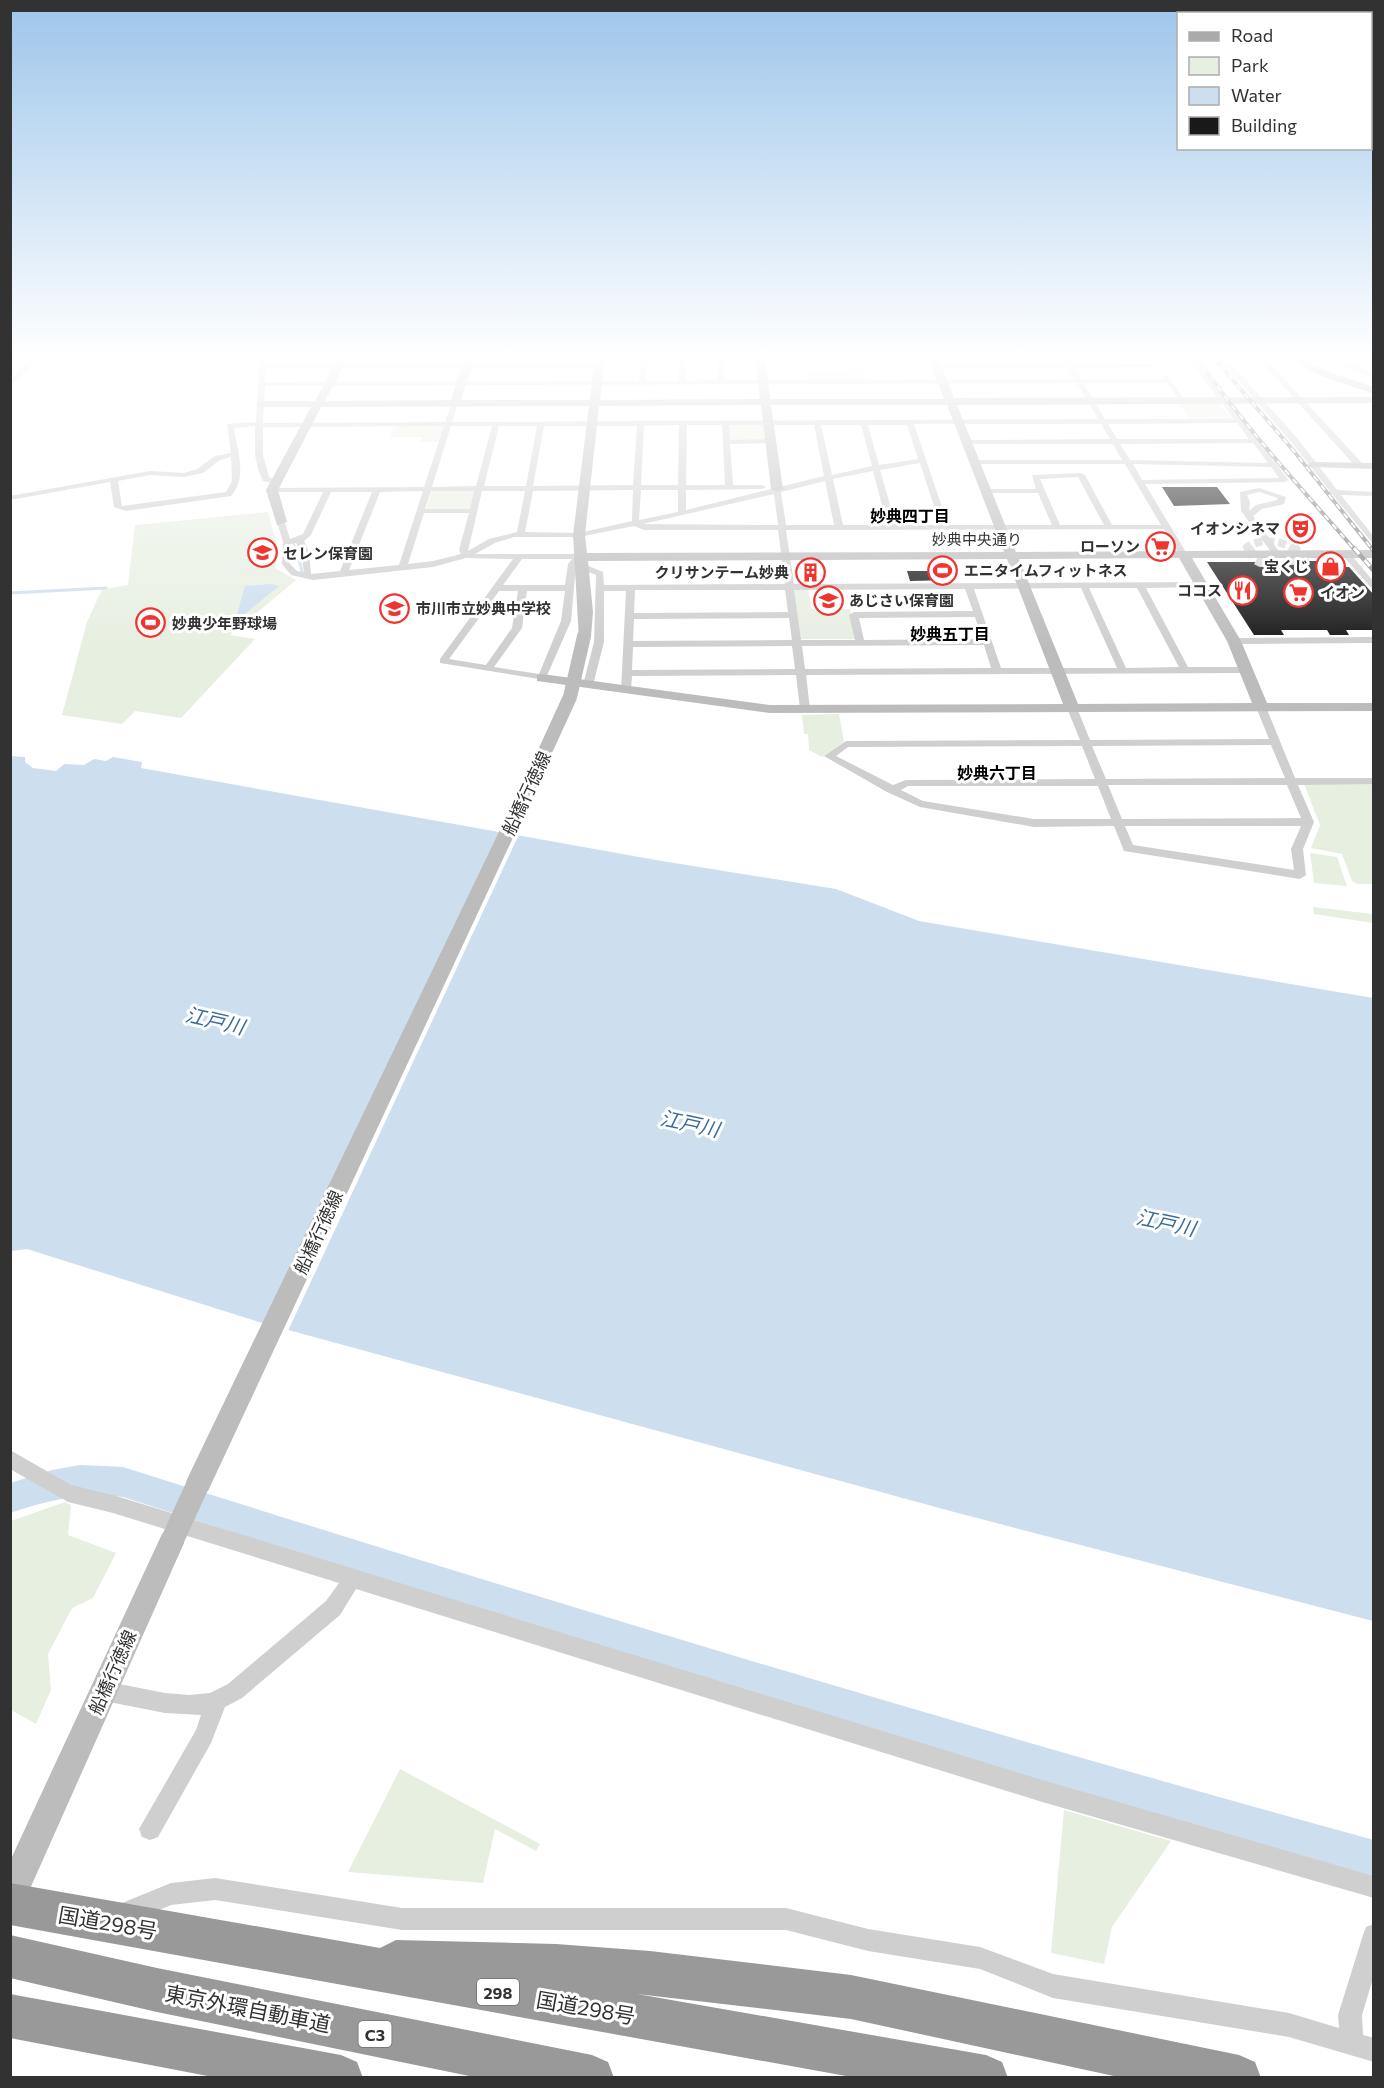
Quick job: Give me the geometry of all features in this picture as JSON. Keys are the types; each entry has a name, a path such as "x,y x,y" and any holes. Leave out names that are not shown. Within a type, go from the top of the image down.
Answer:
{"highway":[{"name":"国道298号","path":"10,1904 100,1922 986,2078"},
{"name":"東京外環自動車道","path":"10,1956 157,1989 592,2078"},
{"path":"327,1961 556,1966 650,1973 851,1997 1072,2045 1239,2078"},
{"path":"10,2016 341,2078"}],"street":[{"path":"260,454 260,468 274,486 287,542 286,564 290,571 308,577 343,575 433,564 466,556 580,562 599,572 598,642 588,684"},
{"path":"274,486 291,454"},
{"path":"402,568 439,454"},
{"path":"466,556 463,550 488,454"},
{"path":"524,532 535,454"},
{"name":"船橋行徳線","path":"10,1898 227,1423 558,727 576,679 584,636 586,612 576,532 585,488 589,454"},
{"path":"636,524 639,454"},
{"path":"682,514 683,454"},
{"path":"727,454 729,488"},
{"path":"773,454 806,710"},
{"path":"823,454 838,528"},
{"path":"872,454 892,527"},
{"path":"921,454 945,527"},
{"path":"972,454 1128,848 1300,875 1297,849 1308,822 1247,670 1234,641 1123,454"},
{"path":"1140,482 1284,480 1265,454"},
{"path":"1304,454 1374,543"},
{"path":"1350,454 1359,465"},
{"path":"10,498 150,473 184,475 200,471 218,458 232,455 236,461 236,486 228,494 126,509 118,507 114,480"},
{"path":"274,486 328,489 777,488 923,460"},
{"path":"975,462 1274,465"},
{"path":"1312,465 1374,466"},
{"path":"1056,527 1035,477 1081,475 1109,527"},
{"path":"636,524 649,529 731,515 777,488"},
{"path":"287,542 299,540 307,535 328,489"},
{"path":"343,575 377,489"},
{"path":"986,491 1039,491"},
{"path":"1332,492 1374,494"},
{"path":"1244,498 1282,497 1281,502 1254,509 1249,516"},
{"path":"1244,498 1267,505"},
{"path":"1244,498 1245,511 1277,554"},
{"path":"420,511 473,511"},
{"path":"466,556 492,541 524,532 576,532 636,524 682,514 731,515 782,528 1167,527"},
{"path":"299,540 305,552 308,572"},
{"path":"1346,554 1374,588"},
{"name":"妙典中央通り","path":"580,562 786,556 1374,554"},
{"path":"519,557 442,659 446,662 724,705 806,710 1374,707"},
{"path":"542,678 566,621 572,564 580,562"},
{"path":"1140,585 1185,670"},
{"path":"599,588 1201,585"},
{"path":"969,586 997,671"},
{"path":"1084,586 1123,671"},
{"path":"496,588 570,588"},
{"path":"488,669 517,628 523,588"},
{"path":"626,690 631,588"},
{"path":"860,643 854,615 978,614"},
{"path":"630,616 793,615"},
{"path":"1234,641 1374,640"},
{"path":"629,644 988,642"},
{"path":"628,673 1247,670"},
{"path":"1276,742 846,744 829,756 920,804 1034,823 1308,822"},
{"path":"891,790 906,783 1374,781"},
{"path":"10,1459 68,1493 113,1504 1027,1787 1374,1887"},
{"path":"104,1691 185,1705 202,1705 217,1700 235,1691 333,1608 344,1595 351,1579"},
{"path":"150,1828 204,1736 217,1700"},
{"path":"100,1922 171,1894 215,1889 402,1919 774,1918 868,1940 980,1958 1053,1986 1289,2025 1363,2047"},
{"path":"1363,2047 1350,2015 1374,1935"}],"green space":[{"path":"432,491 476,491 471,509 426,509"},
{"path":"268,512 278,549 275,568 296,580 230,635 255,639 181,718 135,711 122,724 62,715 87,622 102,589 128,585 135,525"},
{"path":"808,589 812,609 850,609 856,639 800,639 794,591"},
{"path":"839,714 844,742 822,757 809,750 808,734 804,734 802,715"},
{"path":"1373,783 1373,884 1358,884 1352,881 1342,854 1311,848 1320,825 1304,784"},
{"path":"1310,853 1337,857 1347,886 1314,883"},
{"path":"1313,907 1373,914 1373,923 1314,914"},
{"path":"65,1502 71,1505 68,1535 116,1553 93,1598 72,1608 48,1654 51,1690 36,1724 11,1710 11,1521"},
{"path":"400,1769 540,1844 536,1851 495,1829 483,1883 348,1872"},
{"path":"1064,1810 1171,1841 1112,1927 1104,1964 1051,1953"}],"water":[{"path":"271,584 279,586 240,618 236,618 245,586"},
{"name":"江戸川","path":"11,756 25,757 25,762 33,768 56,771 64,764 84,765 94,759 106,761 113,757 142,762 141,768 656,860 836,889 919,921 1373,998 1373,1621 954,1512 259,1322 27,1249 11,1251"}],"pier":[{"path":"503,829 520,832 287,1333 265,1327"}],"building":[{"path":"1162,487 1217,487 1230,504 1174,506"},
{"path":"1309,561 1342,561 1346,567 1349,567 1374,595 1374,630 1346,630 1349,635 1330,635 1327,630 1281,630 1284,635 1254,635 1207,562 1305,564"},
{"path":"805,563 817,563 821,582 802,582 799,566"},
{"path":"932,564 950,564 953,580 910,581 907,571 934,571"}],"waterway":[{"path":"292,541 296,548"},
{"path":"296,548 303,575"},
{"path":"10,593 106,588"},
{"path":"10,1498 80,1480 123,1482 746,1677 1059,1770 1374,1858"}],"tunnel":[{"path":"1249,550 1247,547 1265,541 1284,544 1295,550"},
{"path":"1248,548 1255,559 1261,562 1304,559 1294,548"}],"railway":[{"path":"1272,454 1355,550"},
{"path":"1297,454 1373,550"},
{"path":"1354,548 1374,571"}],"place":[{"name":"イオンシネマ","path":"1301,528"},
{"name":"ローソン","path":"1161,546"},
{"name":"セレン保育園","path":"262,553"},
{"name":"宝くじ","path":"1330,566"},
{"name":"エニタイムフィットネス","path":"943,570"},
{"name":"クリサンテーム妙典","path":"810,572"},
{"name":"ココス","path":"1243,590"},
{"name":"イオン","path":"1299,592"},
{"name":"あじさい保育園","path":"828,600"},
{"name":"市川市立妙典中学校","path":"395,608"},
{"name":"妙典少年野球場","path":"151,623"}],"district":[{"name":"妙典四丁目","path":"910,515"},
{"name":"妙典五丁目","path":"950,633"},
{"name":"妙典六丁目","path":"997,772"}]}
